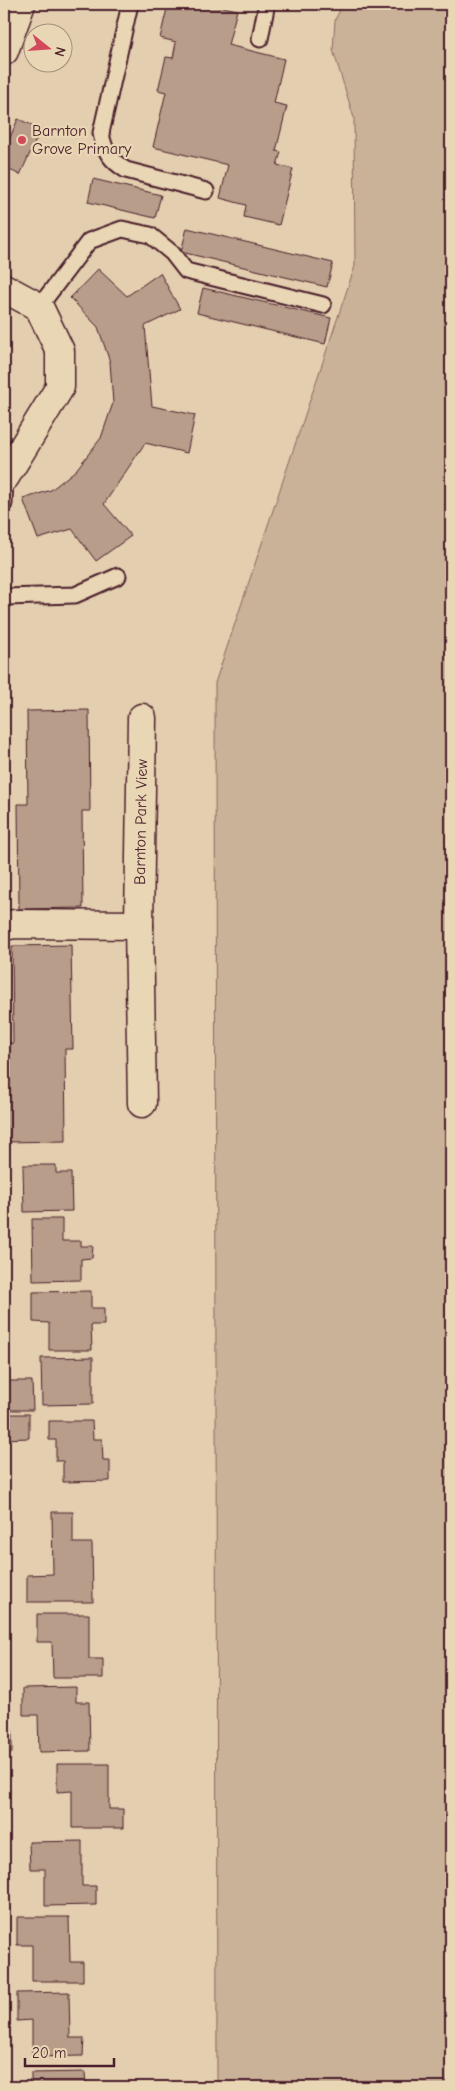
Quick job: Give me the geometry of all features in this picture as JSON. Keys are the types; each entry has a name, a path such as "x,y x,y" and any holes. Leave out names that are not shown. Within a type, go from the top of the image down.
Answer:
{"street":[{"path":"4,52 21,4"},
{"path":"4,288 39,307 60,351 60,387 6,477"},
{"name":"Barnton Park View","path":"142,718 139,925 142,1103"},
{"path":"4,926 15,924 139,925"}],"lane":[{"path":"130,4 101,133 103,145 108,156 126,170 206,191"},
{"path":"260,38 266,8 265,4"},
{"path":"39,307 89,241 122,229 150,235 172,253 186,271 323,305"},
{"path":"4,504 6,477"},
{"path":"4,597 75,595 118,576"}],"shaded area":[{"path":"343,4 451,4 451,2087 217,2087 215,683 355,266 354,118 333,50 335,20"}],"building":[{"path":"168,4 209,4 237,10 228,45 284,59 274,103 287,106 276,151 281,152 277,165 293,169 279,225 244,217 246,205 220,198 228,165 153,147 166,92 158,90 166,57 173,58 176,42 160,38"},
{"name":"Barnton Grove Primary","path":"18,119 41,129 20,175 4,167 4,151"},
{"path":"93,179 161,195 155,218 88,202"},
{"path":"187,228 333,263 327,287 181,252"},
{"path":"98,269 127,296 160,273 180,309 145,326 152,406 195,415 187,453 145,443 104,504 131,536 96,561 72,529 38,539 23,499 51,490 76,470 101,438 113,403 110,362 98,327 70,298"},
{"path":"203,288 331,318 325,344 197,313"},
{"path":"89,710 90,811 82,811 83,908 19,909 18,804 28,804 27,711"},
{"path":"71,945 73,1049 65,1049 66,1141 4,1142 4,1043 13,1043 12,946"},
{"path":"23,1165 56,1165 56,1173 71,1173 72,1211 24,1212"},
{"path":"32,1219 62,1219 62,1241 81,1241 81,1246 93,1246 92,1258 81,1259 81,1280 33,1281"},
{"path":"91,1291 91,1308 104,1308 104,1325 91,1325 92,1350 49,1350 49,1323 33,1322 33,1292"},
{"path":"93,1357 93,1404 42,1405 41,1358"},
{"path":"4,1381 32,1381 33,1410 4,1410"},
{"path":"4,1414 29,1414 29,1438 4,1439"},
{"path":"49,1421 92,1421 93,1439 102,1439 103,1460 110,1460 110,1481 63,1482 63,1461 56,1461 56,1440 49,1440"},
{"path":"52,1512 73,1512 73,1543 92,1543 93,1602 27,1602 27,1575 53,1574"},
{"path":"37,1614 89,1614 89,1659 103,1659 103,1678 53,1678 52,1642 37,1642"},
{"path":"76,1687 76,1702 89,1702 90,1751 39,1752 38,1715 23,1715 23,1688"},
{"path":"4,1729 12,1729 12,1753 4,1753"},
{"path":"57,1764 109,1764 109,1809 123,1809 123,1828 72,1828 72,1791 57,1792"},
{"path":"82,1841 82,1886 96,1886 96,1905 45,1906 45,1869 30,1869 29,1842"},
{"path":"17,1917 69,1917 70,1962 83,1962 83,1981 32,1981 32,1945 17,1945"},
{"path":"69,1992 70,2038 84,2038 83,2056 32,2057 32,2020 17,2021 17,1993"},
{"path":"85,2072 86,2087 31,2087 31,2073"}],"place":[{"name":"Barnton Grove Primary","path":"22,140"}]}
